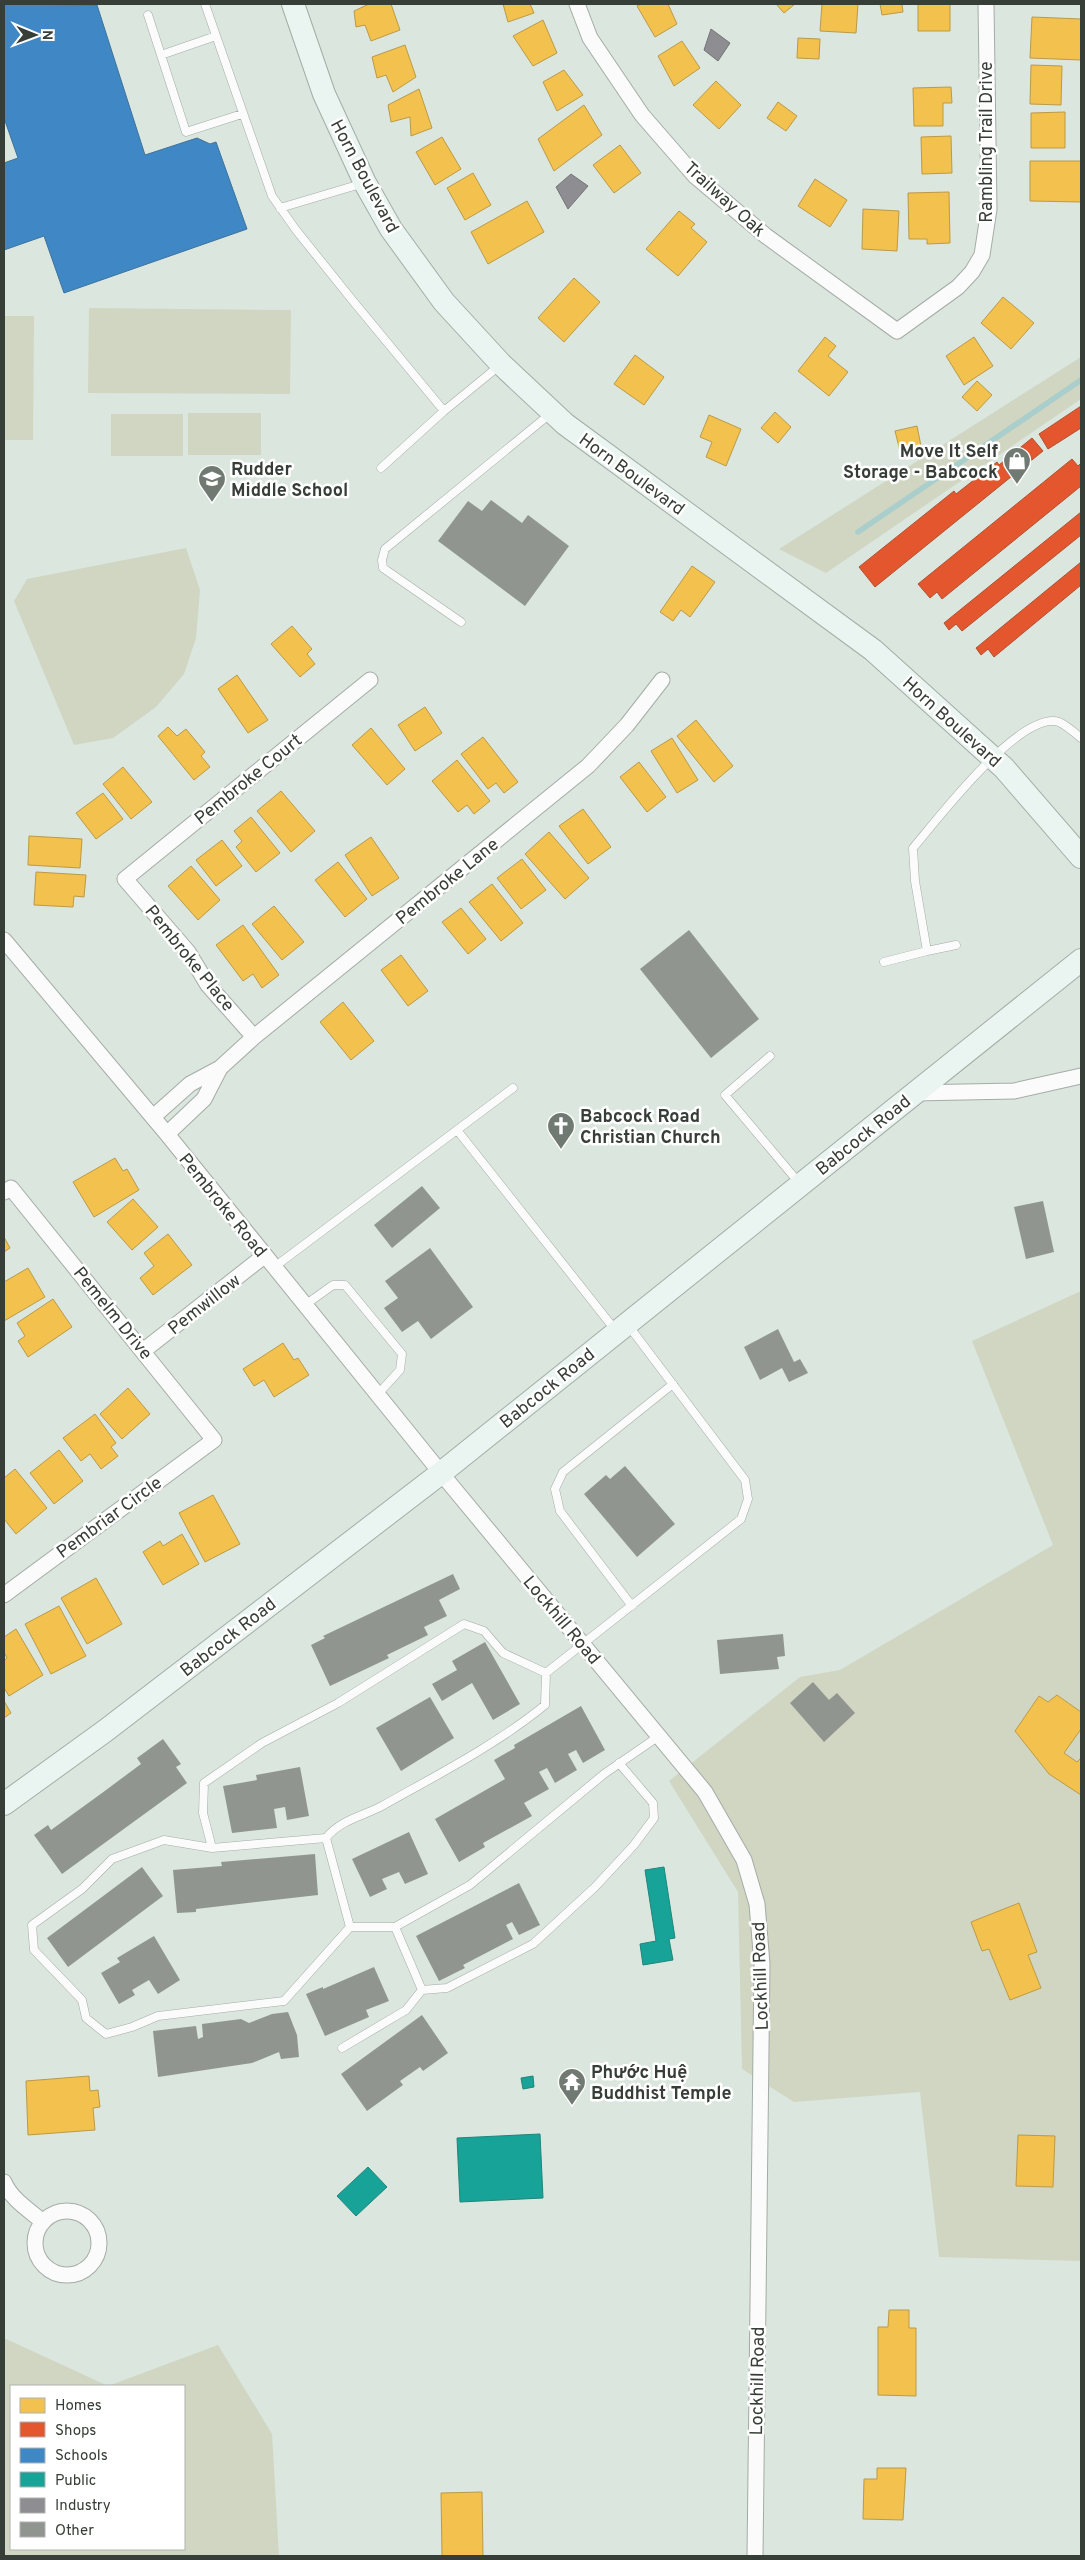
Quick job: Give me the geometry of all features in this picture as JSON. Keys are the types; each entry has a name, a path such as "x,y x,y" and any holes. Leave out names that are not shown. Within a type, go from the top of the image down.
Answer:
{"main road":[{"name":"Horn Boulevard","path":"293,4 324,94 365,183 391,229 444,302 501,364 565,424 873,650 992,758 1081,857"},
{"name":"Babcock Road","path":"4,1804 105,1731 441,1473 1081,960"}],"street":[{"name":"Trailway Oak","path":"577,4 590,38 642,115 695,176 766,236 897,331"},
{"name":"Rambling Trail Drive","path":"897,331 958,287 972,272 982,255 989,210 986,4"},
{"name":"Pembroke Court","path":"125,879 370,680"},
{"name":"Pembroke Lane","path":"153,1117 190,1084 220,1068 254,1038 588,766 627,726 662,680"},
{"name":"Pembroke Place","path":"125,879 188,952 208,985 254,1038"},
{"name":"Pembroke Road","path":"4,940 167,1134 441,1473"},
{"name":"Pembroke Lane","path":"167,1134 204,1099 220,1068"},
{"path":"914,1093 1014,1091 1081,1076"},
{"name":"Pemelm Drive","path":"7,1190 143,1351 214,1440"},
{"name":"Pemwillow","path":"143,1351 269,1262"},
{"name":"Pembriar Circle","path":"4,1595 214,1440"},
{"name":"Lockhill Road","path":"441,1473 705,1792 744,1860 757,1904 762,1940 755,2556"},
{"path":"4,2182 7,2190 43,2222"},
{"path":"68,2211 77,2212 92,2222 97,2230 99,2248 91,2265 76,2275 57,2275 49,2270 37,2256 35,2247 35,2238 43,2222 58,2212 68,2211"}],"lane":[{"path":"204,4 267,184 280,208 353,301 444,411"},
{"path":"148,15 186,132 242,114"},
{"path":"161,55 216,36"},
{"path":"280,208 365,183"},
{"path":"381,468 444,411 501,364"},
{"path":"461,622 383,568 382,560 385,549 552,412"},
{"path":"927,951 915,881 913,848 992,758 1027,728 1044,723 1059,722 1081,738"},
{"path":"884,962 956,945"},
{"path":"770,1056 725,1095 801,1185"},
{"path":"269,1262 514,1088"},
{"path":"457,1130 622,1328 673,1384 745,1480 748,1499 741,1519 584,1646 546,1673"},
{"path":"305,1305 333,1285 345,1285 402,1354 400,1370 378,1393"},
{"path":"632,1606 560,1511 555,1489 563,1472 673,1384"},
{"path":"212,1848 203,1813 204,1783 262,1742 338,1703 464,1624 484,1631 503,1653 546,1673"},
{"path":"546,1673 545,1704 516,1729 380,1807 334,1828 326,1838 212,1848 164,1840 112,1859 82,1889 32,1925 34,1950 82,2000 86,2018 106,2034 132,2027 158,2016 284,2001 350,1927 395,1927 470,1885 619,1763 659,1736"},
{"path":"342,2048 406,2010 422,1990 447,1988 533,1944 595,1887 634,1845 654,1818 653,1803 619,1763"},
{"path":"326,1838 350,1927"},
{"path":"395,1927 422,1990"}],"green space":[{"path":"89,308 291,310 290,394 88,393"},
{"path":"4,316 34,316 33,440 4,440"},
{"path":"1081,357 1081,399 826,573 779,549"},
{"path":"188,413 261,413 261,455 188,455"},
{"path":"111,414 183,414 183,456 111,456"},
{"path":"186,548 200,590 196,638 184,674 156,707 113,738 74,745 14,601 27,579"},
{"path":"1081,1291 1081,1712 1058,1695 1048,1702 1039,1696 1015,1731 1049,1774 1081,1795 1081,2261 939,2257 920,2092 794,2102 742,2069 738,1892 669,1781 800,1677 840,1670 1053,1545 972,1341","holes":["1019,1904 1037,1951 1028,1955 1041,1988 1010,2000 989,1949 982,1951 972,1922","1055,2137 1053,2187 1016,2186"]},
{"path":"1081,1729 1081,1758 1077,1762 1064,1753"},
{"path":"4,2338 106,2385 10,2385 10,2550 185,2550 185,2385 111,2385 218,2345 272,2434 279,2556 4,2556"}],"building: Homes":[{"path":"369,4 391,4 400,30 371,41 365,25 356,27 354,11"},
{"path":"503,4 530,4 534,13 508,22"},
{"path":"641,4 668,4 677,24 655,37 637,6"},
{"path":"776,4 795,4 784,13"},
{"path":"822,4 858,4 856,33 820,31"},
{"path":"880,4 902,4 903,12 882,15"},
{"path":"918,4 950,4 950,31 918,31"},
{"path":"1032,17 1081,19 1081,60 1030,58"},
{"path":"543,20 557,53 533,66 513,36"},
{"path":"798,38 820,39 819,59 797,58"},
{"path":"682,41 700,68 674,86 658,56"},
{"path":"405,45 416,77 393,92 386,75 377,78 372,57"},
{"path":"1031,65 1062,66 1061,105 1030,104"},
{"path":"564,70 583,95 557,111 543,82"},
{"path":"716,81 741,105 719,129 693,105"},
{"path":"951,87 952,103 943,103 943,126 914,126 913,88"},
{"path":"419,89 432,128 411,136 410,117 391,122 388,105"},
{"path":"778,102 797,116 786,131 767,118"},
{"path":"584,105 602,135 554,171 538,139"},
{"path":"1065,112 1065,148 1031,148 1031,113"},
{"path":"951,136 952,173 922,174 921,137"},
{"path":"442,137 461,169 435,185 416,152"},
{"path":"620,145 641,173 614,193 593,165"},
{"path":"1030,161 1081,161 1081,202 1030,201"},
{"path":"473,173 491,205 465,220 447,188"},
{"path":"815,179 847,200 830,227 798,206"},
{"path":"949,192 950,243 927,244 927,239 909,239 908,193"},
{"path":"527,201 544,232 488,264 471,232"},
{"path":"863,209 899,211 897,251 862,249"},
{"path":"679,211 695,224 691,228 707,242 678,276 646,249"},
{"path":"574,278 600,302 564,342 538,318"},
{"path":"1003,297 1034,323 1011,349 981,323"},
{"path":"825,337 836,346 828,356 848,372 829,396 798,371"},
{"path":"974,337 993,366 964,385 946,356"},
{"path":"635,355 664,377 644,405 614,384"},
{"path":"977,381 992,395 977,411 962,397"},
{"path":"775,412 791,427 778,443 761,428"},
{"path":"709,415 741,429 726,466 706,457 712,442 700,437"},
{"path":"917,426 921,446 900,451 895,431"},
{"path":"692,566 715,582 690,617 681,610 673,621 660,612"},
{"path":"292,626 312,649 307,654 315,664 300,677 271,644"},
{"path":"237,675 268,720 248,733 218,689"},
{"path":"425,707 442,733 415,751 398,725"},
{"path":"696,720 733,766 714,782 677,736"},
{"path":"168,727 177,736 186,729 205,752 201,756 210,767 194,780 158,736"},
{"path":"371,728 405,769 387,785 352,745"},
{"path":"483,737 518,782 504,793 496,783 488,789 461,754"},
{"path":"672,738 698,780 677,793 651,751"},
{"path":"457,760 490,801 474,814 467,805 458,812 432,781"},
{"path":"639,762 666,797 647,812 620,777"},
{"path":"123,767 152,802 131,819 103,784"},
{"path":"281,791 315,831 291,852 257,811"},
{"path":"103,793 123,819 96,839 76,813"},
{"path":"583,809 611,847 588,864 559,826"},
{"path":"251,817 280,853 256,872 236,847 242,841 234,831"},
{"path":"549,832 589,878 565,899 525,854"},
{"path":"29,836 82,839 80,868 28,865"},
{"path":"371,837 399,878 372,896 345,855"},
{"path":"222,840 242,866 216,886 196,860"},
{"path":"522,859 546,890 521,909 497,878"},
{"path":"338,862 367,899 345,917 315,880"},
{"path":"191,866 220,900 198,920 168,886"},
{"path":"36,872 86,875 84,897 74,896 73,907 34,905"},
{"path":"492,884 523,923 501,941 469,902"},
{"path":"274,906 304,942 282,960 252,924"},
{"path":"461,908 486,939 468,954 442,922"},
{"path":"243,925 279,975 262,988 253,974 243,981 216,945"},
{"path":"401,955 428,991 408,1006 381,970"},
{"path":"343,1002 374,1041 351,1060 320,1022"},
{"path":"115,1158 123,1171 127,1169 139,1190 94,1217 73,1182"},
{"path":"133,1199 158,1227 132,1250 107,1222"},
{"path":"168,1234 192,1265 153,1295 140,1278 154,1266 144,1253"},
{"path":"4,1237 10,1248 4,1252"},
{"path":"28,1268 45,1297 4,1321 4,1282"},
{"path":"53,1299 72,1327 28,1357 18,1341 25,1336 17,1323"},
{"path":"283,1343 294,1360 298,1358 309,1375 274,1397 264,1380 254,1386 243,1369"},
{"path":"128,1388 150,1414 122,1439 100,1414"},
{"path":"95,1414 116,1443 111,1447 118,1456 101,1469 90,1454 81,1461 63,1438"},
{"path":"59,1450 83,1481 54,1504 30,1473"},
{"path":"15,1469 47,1508 16,1534 4,1519 4,1478"},
{"path":"213,1495 240,1544 205,1562 179,1513"},
{"path":"182,1534 199,1564 163,1585 143,1552 160,1541 163,1546"},
{"path":"96,1578 122,1624 87,1644 61,1598"},
{"path":"59,1606 86,1656 51,1674 25,1624"},
{"path":"16,1629 43,1675 9,1696 4,1688 4,1661 7,1658 4,1652 4,1637"},
{"path":"1057,1695 1081,1712 1081,1729 1064,1753 1077,1762 1081,1758 1081,1795 1049,1774 1015,1731 1039,1696 1048,1702"},
{"path":"4,1701 11,1713 4,1718"},
{"path":"1019,1903 1037,1952 1028,1955 1041,1988 1010,2000 989,1949 982,1951 971,1922"},
{"path":"89,2076 90,2091 98,2090 100,2107 93,2108 95,2130 28,2135 26,2081"},
{"path":"1018,2135 1055,2136 1053,2187 1016,2186"},
{"path":"889,2310 909,2310 909,2328 916,2328 916,2396 878,2395 878,2327 888,2327"},
{"path":"877,2468 906,2468 903,2520 863,2519 864,2479 877,2479"},
{"path":"482,2492 483,2556 442,2556 441,2493"}],"building: Shops":[{"path":"1081,406 1081,428 1048,449 1039,434"},
{"path":"1032,438 1043,451 875,587 859,567 954,491 956,494 997,462 999,465"},
{"path":"1072,459 1078,466 1081,463 1081,486 942,599 937,592 930,598 918,584"},
{"path":"1081,512 1081,535 962,631 956,624 949,630 944,623"},
{"path":"1081,562 1081,585 994,657 988,649 981,655 976,648"}],"building: Schools":[{"path":"4,4 97,5 145,155 197,138 210,144 216,142 247,229 64,293 44,236 4,250 4,163 18,158 4,118"}],"building: Public":[{"path":"664,1867 675,1938 669,1939 673,1960 643,1965 640,1944 656,1941 645,1870"},
{"path":"533,2076 534,2087 523,2089 521,2078"},
{"path":"540,2134 543,2198 460,2202 457,2138"},
{"path":"368,2167 387,2187 356,2216 337,2196"}],"building: Industry":[{"path":"711,29 730,43 718,61 704,50"},
{"path":"571,174 588,186 568,209 556,187"}],"building: Other":[{"path":"491,500 522,523 528,515 569,546 525,606 438,541 468,501 482,511"},
{"path":"689,930 759,1019 711,1058 640,969"},
{"path":"422,1186 440,1208 392,1248 374,1225"},
{"path":"1043,1201 1054,1252 1026,1259 1014,1207"},
{"path":"430,1248 473,1307 431,1339 418,1321 402,1332 384,1308 398,1298 385,1281"},
{"path":"778,1329 794,1362 800,1359 808,1373 789,1382 782,1368 760,1380 744,1347"},
{"path":"625,1466 675,1524 637,1557 584,1494 606,1475 610,1479"},
{"path":"453,1574 460,1589 439,1600 447,1616 424,1627 428,1635 387,1655 389,1658 330,1686 311,1645 325,1638 323,1636"},
{"path":"783,1634 785,1656 777,1657 779,1669 720,1674 717,1640"},
{"path":"485,1642 520,1704 493,1720 472,1683 442,1701 432,1684 457,1670 452,1661"},
{"path":"813,1682 829,1700 837,1693 855,1713 824,1742 790,1703"},
{"path":"430,1697 454,1738 401,1771 376,1728"},
{"path":"581,1706 605,1750 583,1763 576,1750 568,1754 577,1770 555,1783 547,1768 539,1772 549,1789 524,1803 532,1816 483,1843 485,1847 459,1862 435,1819 505,1779 494,1760 515,1748 514,1745"},
{"path":"163,1739 181,1764 176,1767 187,1783 62,1874 34,1835 48,1825 51,1830 141,1764 137,1758"},
{"path":"300,1767 309,1816 287,1820 285,1807 274,1809 277,1828 232,1833 223,1786 257,1780 256,1775"},
{"path":"409,1832 428,1874 405,1884 399,1872 382,1879 387,1889 370,1897 352,1859"},
{"path":"315,1854 318,1895 196,1909 196,1912 177,1913 173,1870 222,1866 221,1862"},
{"path":"142,1867 163,1896 68,1967 47,1938"},
{"path":"519,1883 540,1925 519,1935 512,1922 506,1925 513,1939 463,1965 465,1968 439,1981 416,1936"},
{"path":"154,1936 180,1980 158,1994 149,1980 132,1990 135,1995 119,2004 101,1973 120,1962 117,1958"},
{"path":"374,1967 389,2001 366,2010 369,2017 325,2036 306,1994 323,1987 323,1989"},
{"path":"288,2012 297,2035 299,2057 281,2059 279,2052 252,2063 158,2077 153,2031 196,2026 198,2039 203,2037 202,2024 241,2019 249,2023 272,2014"},
{"path":"422,2015 448,2053 423,2071 420,2067 400,2081 403,2085 367,2111 341,2074"}],"waterway":[{"path":"858,532 1081,380"}],"place":[{"name":"Move It Self Storage - Babcock","path":"1017,485"},
{"name":"Rudder Middle School","path":"212,503"},
{"name":"Babcock Road Christian Church","path":"561,1150"},
{"name":"Phước Huệ Buddhist Temple","path":"572,2106"}]}
